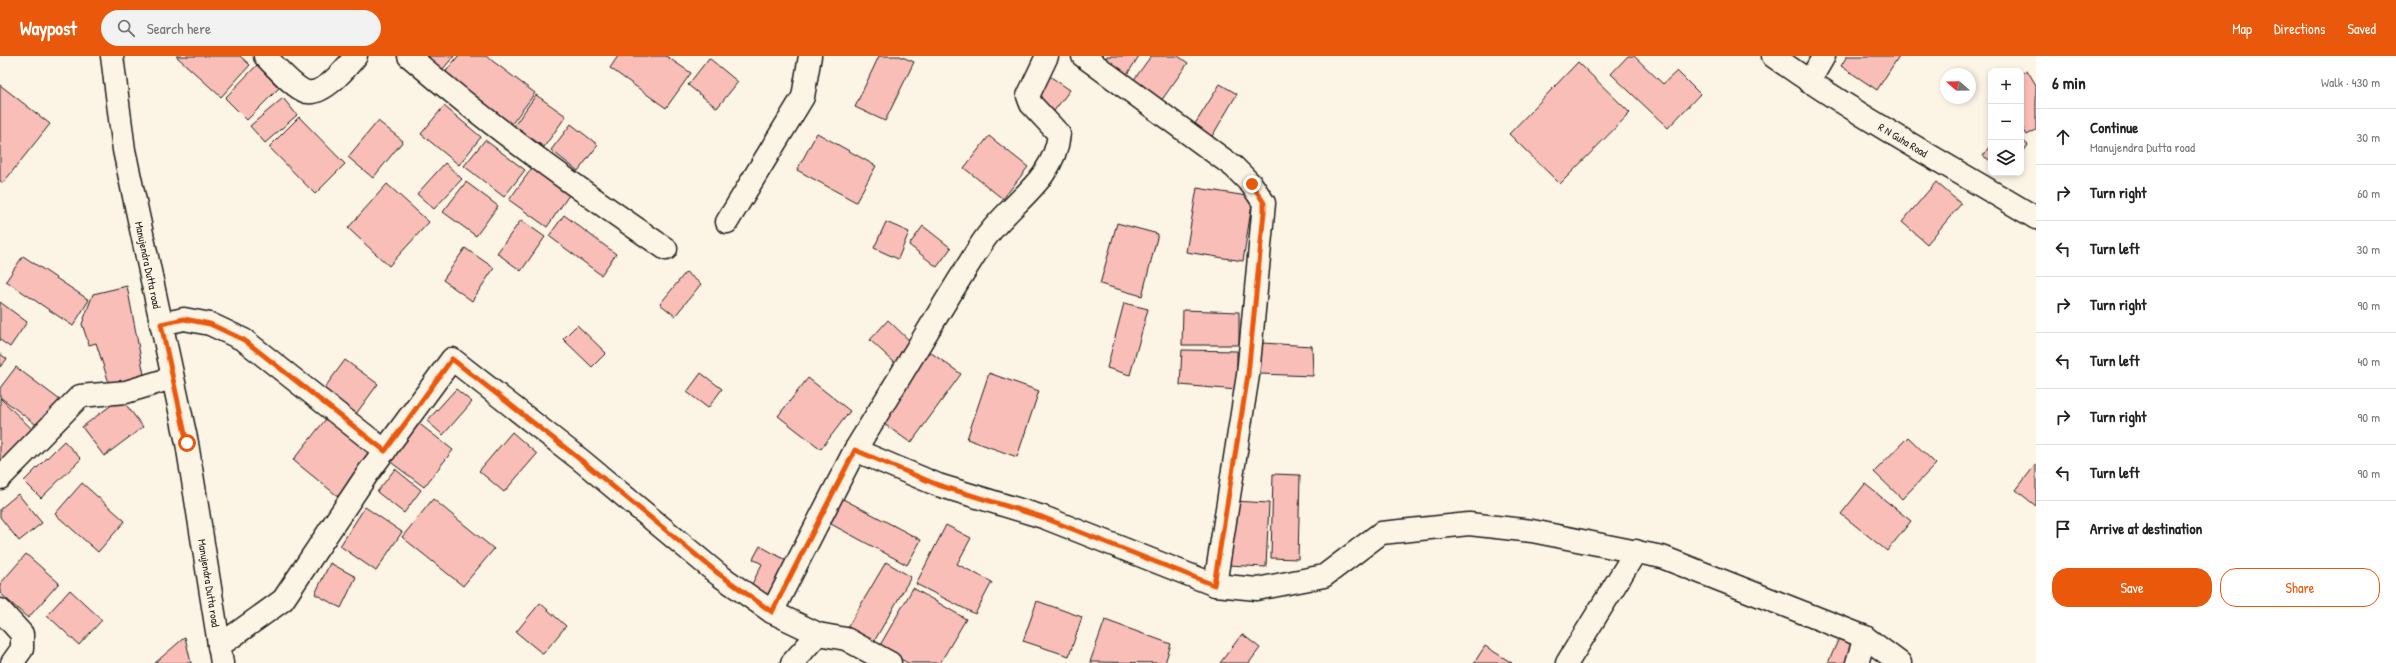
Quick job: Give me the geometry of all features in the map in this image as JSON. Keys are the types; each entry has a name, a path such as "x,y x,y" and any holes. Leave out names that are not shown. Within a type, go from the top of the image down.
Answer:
{"street":[{"name":"Manujendra Dutta road","path":"112,56 124,150 187,443 220,654"},
{"path":"265,56 299,88 308,92 317,91 328,84 343,72 356,56"},
{"path":"409,56 465,104 579,189 666,249"},
{"path":"728,222 803,97 810,56"},
{"path":"772,612 855,450 984,241 1042,178 1052,162 1058,147 1059,134 1031,104 1028,96 1047,56"},
{"path":"1083,56 1234,167 1252,184 1264,203 1248,375 1214,585"},
{"name":"R N Guha Road","path":"1773,56 1809,82 1905,142 2036,218"},
{"path":"1809,82 1824,56"},
{"path":"161,324 184,319 210,324 244,340 385,451"},
{"path":"220,654 283,600 385,451 452,359 582,461 719,574 772,612 818,634 846,639 890,663"},
{"path":"0,478 80,396 126,392 172,378"},
{"path":"855,450 938,485 1042,517 1214,585 1257,589 1324,576 1381,533 1469,524 1532,531 1662,557 1866,637 1900,663"},
{"path":"1567,663 1636,551"},
{"path":"0,610 22,634 22,649 12,663"},
{"path":"792,663 818,634"},
{"path":"1856,663 1866,637"}],"building":[{"path":"176,56 240,56 250,65 221,97"},
{"path":"426,56 454,56 442,70"},
{"path":"458,56 486,56 535,93 511,125 444,74"},
{"path":"618,56 666,56 691,73 666,108 610,68"},
{"path":"879,56 900,56 914,62 885,121 855,107"},
{"path":"1107,56 1139,56 1126,76 1103,62"},
{"path":"1151,56 1178,56 1188,63 1161,101 1133,81"},
{"path":"1628,56 1634,56 1663,84 1677,71 1700,94 1668,128 1611,74"},
{"path":"1847,56 1899,56 1877,90 1841,66"},
{"path":"709,58 738,82 717,108 688,85"},
{"path":"1578,62 1630,113 1560,184 1509,134"},
{"path":"257,65 279,88 247,120 225,98"},
{"path":"2027,70 2036,85 2036,130 2027,135 2024,130 2024,72"},
{"path":"1048,75 1070,90 1054,111 1033,96"},
{"path":"1220,84 1237,94 1211,138 1193,127"},
{"path":"0,85 50,124 3,183 0,181"},
{"path":"536,95 566,116 544,147 514,126"},
{"path":"283,98 297,115 265,143 250,126"},
{"path":"444,106 481,137 459,165 421,134"},
{"path":"299,117 345,164 315,194 269,147"},
{"path":"378,121 403,141 373,178 348,157"},
{"path":"571,124 598,145 578,171 551,150"},
{"path":"817,133 876,166 856,202 797,170"},
{"path":"989,136 1028,167 1003,199 964,168"},
{"path":"485,140 525,170 504,197 464,166"},
{"path":"2024,142 2028,145 2024,151"},
{"path":"1988,148 1988,159 1983,156"},
{"path":"445,163 462,179 434,209 417,194"},
{"path":"532,168 569,195 547,227 509,200"},
{"path":"466,182 498,206 476,236 443,212"},
{"path":"1936,182 1961,204 1927,244 1902,222"},
{"path":"387,184 429,222 389,266 348,228"},
{"path":"1197,188 1253,197 1243,261 1186,252"},
{"path":"564,215 616,254 601,275 549,236"},
{"path":"521,220 545,237 521,271 497,253"},
{"path":"886,222 909,232 898,259 874,248"},
{"path":"1117,223 1158,234 1142,296 1100,284"},
{"path":"923,226 951,248 937,267 909,245"},
{"path":"465,248 494,268 472,301 443,280"},
{"path":"23,256 89,300 73,326 6,281"},
{"path":"686,272 701,284 675,316 660,304"},
{"path":"127,286 145,380 110,386 96,343 89,345 82,324 93,294"},
{"path":"0,302 27,322 10,347 0,340"},
{"path":"1124,303 1148,309 1130,375 1107,368"},
{"path":"1183,310 1239,312 1239,345 1182,345"},
{"path":"888,320 913,344 895,363 870,340"},
{"path":"577,325 606,353 592,367 563,339"},
{"path":"1262,343 1312,346 1313,376 1260,374"},
{"path":"1182,350 1237,351 1237,390 1180,385"},
{"path":"930,352 961,374 911,443 880,421"},
{"path":"0,354 7,359 0,367"},
{"path":"345,360 378,384 353,418 320,394"},
{"path":"16,367 64,403 43,430 0,397 0,388"},
{"path":"701,373 722,389 708,408 687,392"},
{"path":"989,373 1039,391 1017,457 967,439"},
{"path":"808,378 850,411 821,449 778,416"},
{"path":"456,389 472,402 443,435 427,421"},
{"path":"0,398 34,431 0,467"},
{"path":"121,398 143,427 104,456 82,427"},
{"path":"330,414 377,452 340,498 293,460"},
{"path":"417,422 453,450 424,487 388,460"},
{"path":"512,432 537,454 504,492 479,471"},
{"path":"1908,437 1936,464 1902,499 1874,472"},
{"path":"64,441 81,459 41,498 24,481"},
{"path":"2036,464 2036,506 2016,490"},
{"path":"395,469 421,490 404,513 377,492"},
{"path":"1273,474 1300,475 1298,559 1271,558"},
{"path":"82,483 125,521 98,552 55,514"},
{"path":"1865,484 1911,521 1887,551 1841,514"},
{"path":"18,494 42,523 19,541 0,517 0,509"},
{"path":"433,499 494,549 463,586 402,537"},
{"path":"843,499 921,540 907,565 829,523"},
{"path":"1232,501 1269,503 1266,567 1228,565"},
{"path":"365,507 402,532 376,571 340,546"},
{"path":"946,525 971,538 957,564 992,582 975,614 916,584"},
{"path":"760,546 793,564 774,601 750,588 762,564 753,559"},
{"path":"26,554 59,583 28,618 0,593 0,584"},
{"path":"886,562 911,577 872,645 846,630"},
{"path":"330,563 356,577 341,608 315,594"},
{"path":"913,588 966,619 940,663 908,663 879,647"},
{"path":"70,590 102,620 79,645 47,615"},
{"path":"1037,601 1082,617 1069,656 1023,641"},
{"path":"540,603 566,626 543,654 516,632"},
{"path":"1105,620 1171,644 1165,663 1090,662"},
{"path":"1242,634 1260,648 1249,663 1220,663"},
{"path":"1840,636 1861,646 1854,663 1828,663"},
{"path":"185,637 191,663 155,663"},
{"path":"1485,646 1512,663 1474,663"}],"route":[{"path":"187,443 161,324 184,319 210,324 244,340 269,362 305,387 385,451 452,359 582,461 719,574 772,612 855,450 938,485 1042,517 1214,585 1248,375 1264,212 1264,203 1252,184"}]}
